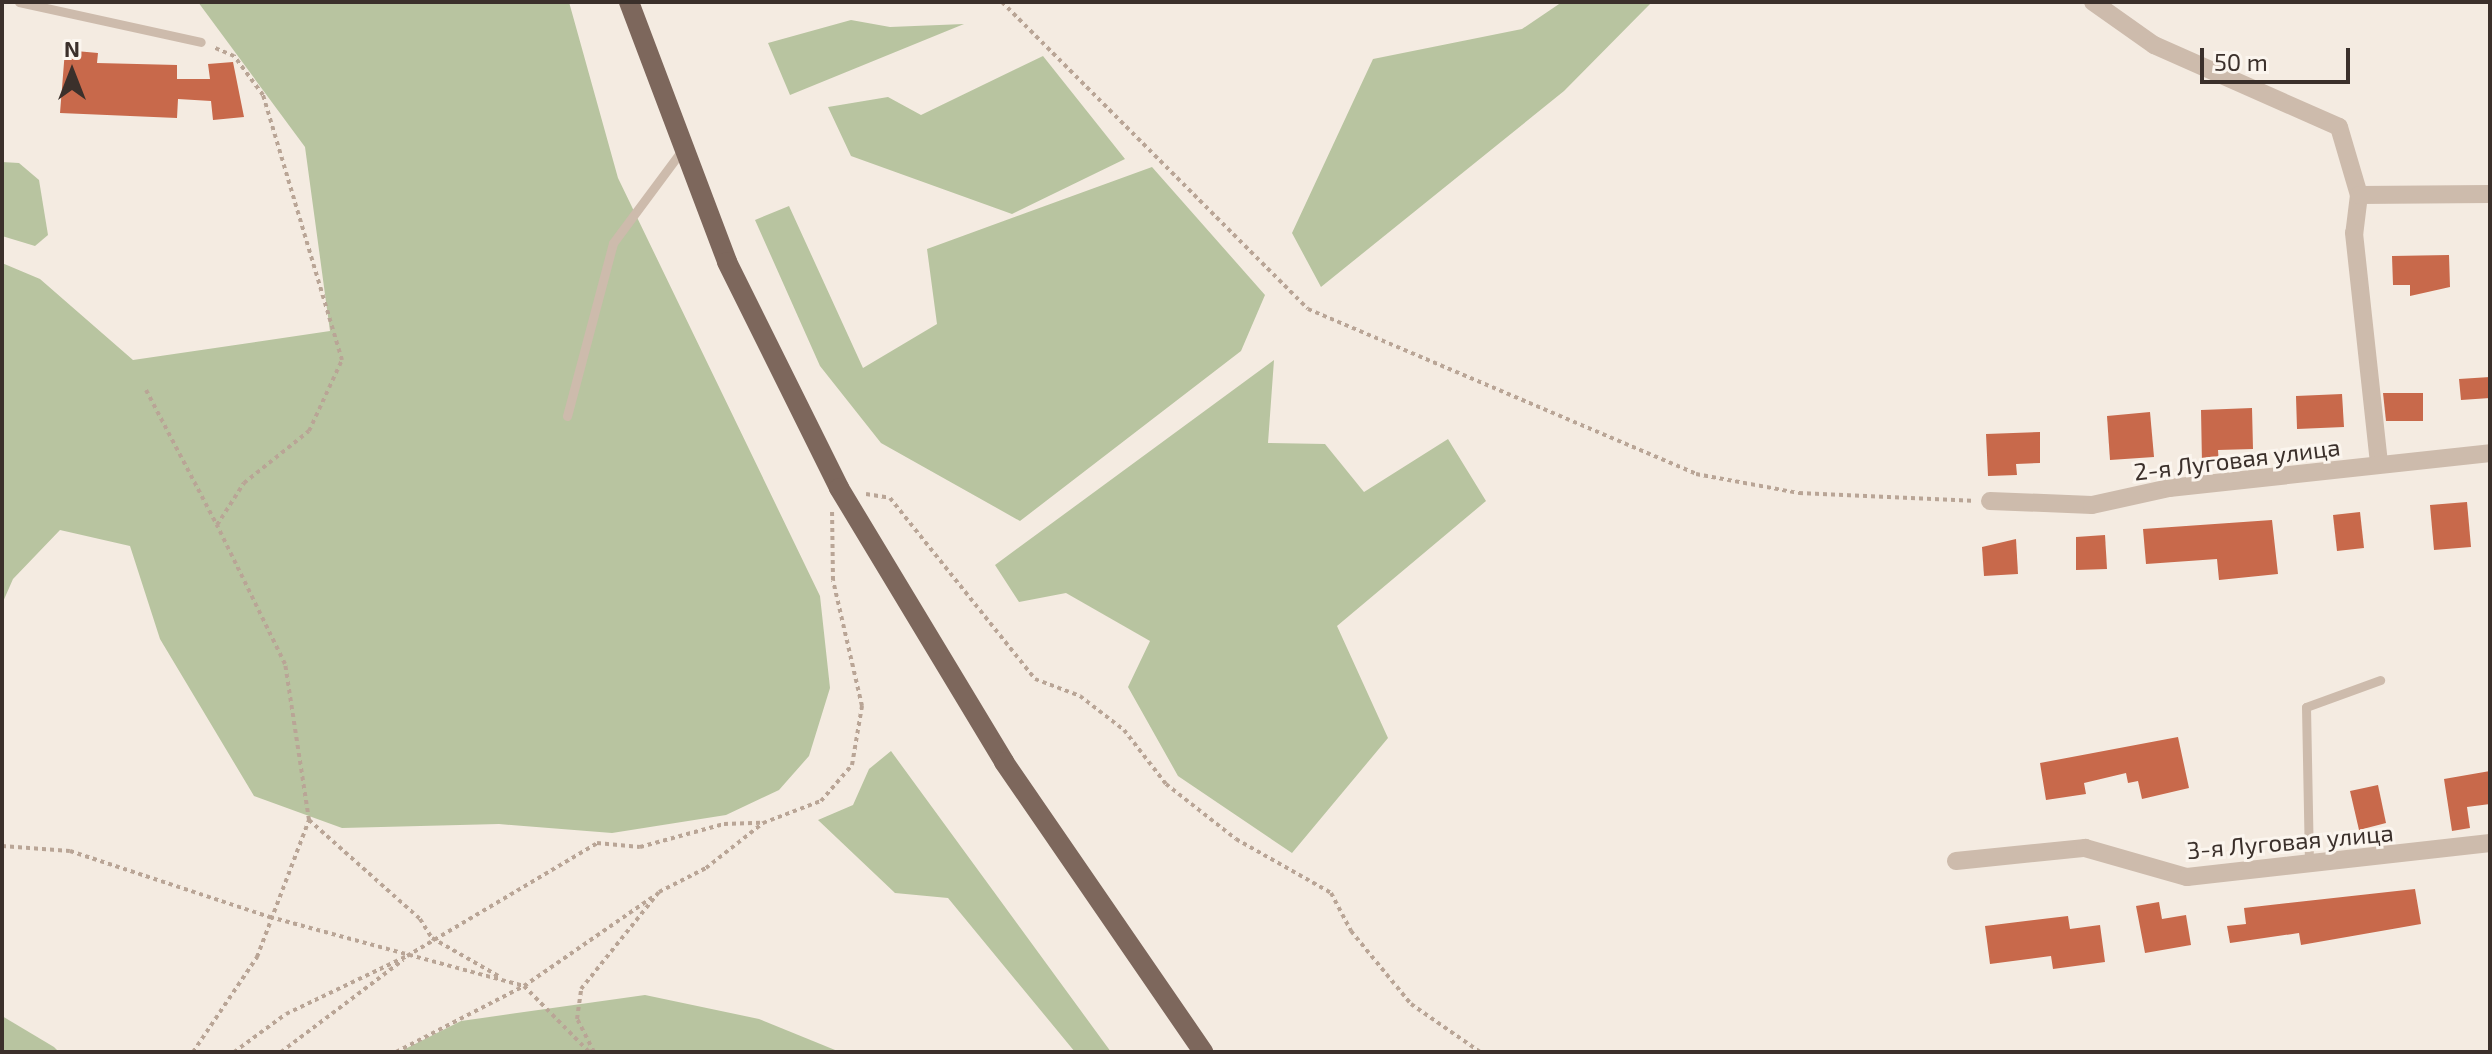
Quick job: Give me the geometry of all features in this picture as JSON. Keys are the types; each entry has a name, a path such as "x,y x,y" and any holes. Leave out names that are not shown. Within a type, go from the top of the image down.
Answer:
{"main road":[{"path":"629,2 682,150 767,351 839,488 996,749 1203,1052"}],"street":[{"path":"2093,2 2154,45 2339,127 2359,195 2354,233 2379,464"},
{"path":"2359,195 2490,194"},
{"name":"2-я Луговая улица","path":"1990,501 2092,505 2169,488 2490,453"},
{"name":"3-я Луговая улица","path":"1956,861 2085,848 2187,877 2490,843"}],"lane":[{"path":"19,2 201,42"},
{"path":"567,416 613,243 682,150"},
{"path":"2309,863 2306,707 2380,680"}],"path":[{"path":"1002,2 1308,309 1696,474 1799,493 1990,501"},
{"path":"201,42 234,56 263,95 342,360 309,431 244,483 217,525"},
{"path":"146,390 285,664 309,820 257,957 193,1052"},
{"path":"396,1052 524,986 659,892 706,868 763,823 821,801 852,765 862,706 833,580 828,525 839,488 890,498 1035,679 1080,696 1124,730 1166,784 1224,830 1331,893 1351,931 1411,1004 1480,1052"},
{"path":"309,820 420,919 432,938 504,980"},
{"path":"281,1052 432,938 597,843 640,847 724,824 763,823"},
{"path":"2,846 70,851 270,917 524,986 592,1052"},
{"path":"592,1052 577,1019 581,989 659,892"},
{"path":"234,1052 286,1014 407,956"}],"green space":[{"path":"198,2 569,2 618,178 820,596 830,688 809,756 779,790 726,815 612,833 499,824 342,828 254,796 160,639 130,546 60,530 13,579 2,604 2,263 40,279 133,360 330,331 305,147"},
{"path":"1562,2 1652,2 1564,91 1321,287 1292,233 1373,59 1522,29"},
{"path":"851,20 890,27 964,24 790,95 768,43"},
{"path":"1043,56 1125,159 1012,214 851,156 828,107 888,97 921,115"},
{"path":"2,162 19,163 39,180 48,235 35,246 2,236"},
{"path":"1152,167 1265,295 1241,351 1020,521 881,443 820,366 755,220 789,206 863,368 937,324 927,249"},
{"path":"1274,360 1268,443 1325,444 1364,492 1448,439 1486,501 1337,626 1388,738 1292,853 1178,776 1128,687 1150,641 1066,593 1019,602 995,565"},
{"path":"891,751 1111,1052 1075,1052 948,898 895,893 818,820 853,805 869,769"},
{"path":"645,995 759,1019 840,1052 399,1052 461,1021"},
{"path":"2,1016 54,1047 59,1052 2,1052"}],"building":[{"path":"65,50 98,53 97,63 177,65 177,79 210,79 208,64 233,62 244,117 213,120 211,101 178,99 177,118 60,113"},
{"path":"2449,255 2450,287 2410,296 2410,285 2393,285 2392,256"},
{"path":"2490,377 2490,398 2461,400 2459,379"},
{"path":"2383,393 2423,393 2423,421 2386,421"},
{"path":"2342,394 2344,427 2297,429 2296,396"},
{"path":"2252,408 2253,449 2218,450 2219,464 2202,464 2201,410"},
{"path":"2150,412 2154,457 2110,460 2107,416"},
{"path":"2040,432 2040,463 2016,464 2017,475 1988,476 1986,434"},
{"path":"2467,502 2471,547 2434,550 2430,505"},
{"path":"2360,512 2364,548 2337,551 2333,515"},
{"path":"2272,520 2278,574 2219,580 2217,559 2146,564 2143,529"},
{"path":"2105,535 2107,569 2076,570 2076,537"},
{"path":"2016,539 2018,574 1984,576 1982,547"},
{"path":"2178,737 2189,788 2142,799 2138,781 2128,783 2126,773 2084,783 2086,794 2046,800 2040,763"},
{"path":"2490,771 2490,804 2467,807 2470,828 2452,831 2444,779"},
{"path":"2378,785 2386,823 2359,830 2350,791"},
{"path":"2415,889 2421,924 2301,945 2299,933 2230,943 2227,926 2246,924 2244,908"},
{"path":"2159,902 2162,919 2186,915 2191,945 2145,953 2136,906"},
{"path":"2068,916 2070,929 2100,925 2105,962 2053,969 2051,956 1990,964 1985,926"}]}
